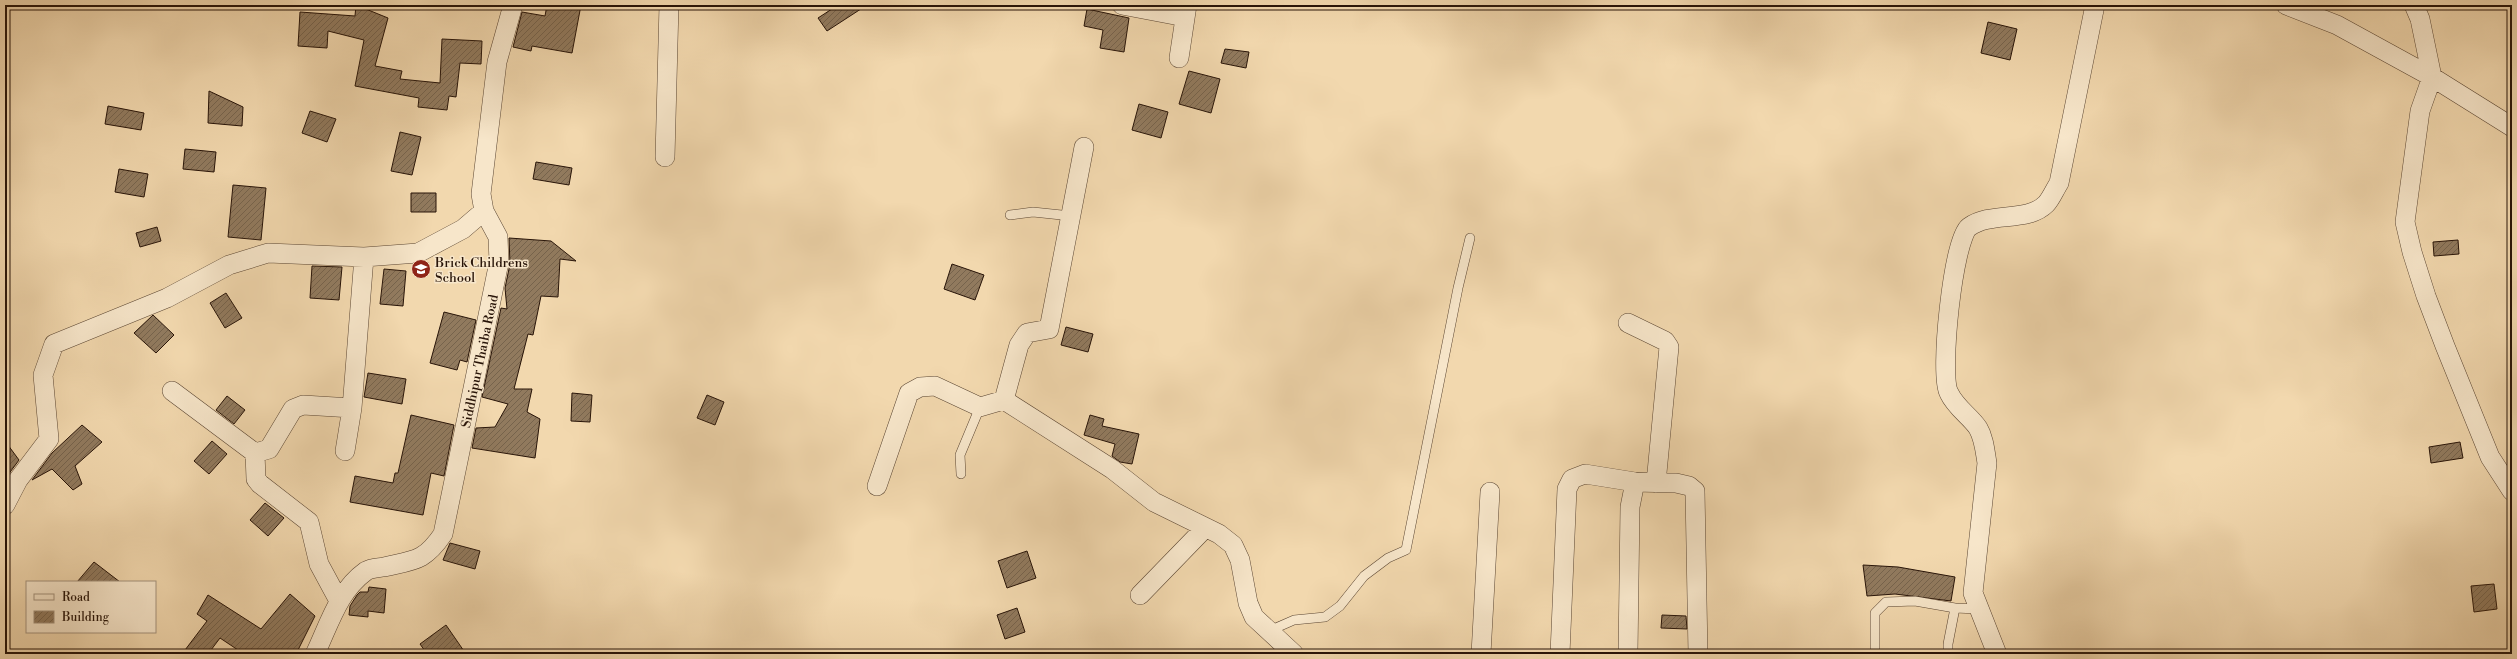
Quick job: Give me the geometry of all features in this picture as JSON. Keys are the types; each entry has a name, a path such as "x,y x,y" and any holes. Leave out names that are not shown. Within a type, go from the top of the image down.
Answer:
{"street":[{"name":"Siddhipur Thaiba Road","path":"315,654 339,601 349,586 367,570 420,559 432,550 443,534 499,262 498,237 484,211 481,194 497,62 513,5"},
{"path":"665,157 669,5"},
{"path":"1122,5 1186,11 1179,58"},
{"path":"1997,654 1973,594 1987,463 1984,443 1977,427 1964,415 1948,392 1948,324 1954,268 1967,229 1980,220 2031,212 2046,204 2059,183 2095,5"},
{"path":"2286,5 2337,25 2432,77 2512,127"},
{"path":"2414,5 2420,19 2432,77 2420,111 2406,222 2412,252 2426,296 2445,346 2490,457 2512,491"},
{"path":"1004,400 1019,345 1027,334 1049,329 1084,147"},
{"path":"5,505 18,480 49,438 43,375 54,344 168,298 229,265 268,253 364,256 418,253 463,229 484,211"},
{"path":"345,451 352,408 364,256"},
{"path":"1628,323 1665,341 1668,347 1656,483"},
{"path":"877,486 909,393 920,387 935,386 980,406 1004,400 1112,469 1154,502 1219,534 1233,545 1240,560 1248,603 1254,617 1294,654"},
{"path":"172,391 255,453 269,450 293,409 303,405 352,408"},
{"path":"255,453 256,479 260,484 309,522 318,564 339,601"},
{"path":"1560,654 1567,489 1572,479 1585,474 1635,482 1676,483 1689,486 1695,491 1698,654"},
{"path":"1628,654 1630,507 1635,482"},
{"path":"1481,654 1490,492"},
{"path":"1140,595 1205,528"}],"lane":[{"path":"1010,215 1033,212 1071,216"},
{"path":"1269,631 1294,620 1325,617 1340,606 1364,576 1388,558 1406,550 1458,288 1470,238"},
{"path":"961,474 960,455 980,406"},
{"path":"1876,654 1875,613 1886,602 1915,601 1955,608 1978,609"},
{"path":"1948,654 1948,644 1955,608"}],"building":[{"path":"356,5 388,18 375,66 402,71 400,79 440,83 442,39 482,41 481,64 460,63 456,97 449,96 447,110 418,107 419,98 355,86 364,40 328,31 327,48 298,46 300,12 355,16"},
{"path":"547,5 581,5 572,53 532,46 531,51 513,47 522,12 545,16"},
{"path":"838,5 867,5 827,31 818,18"},
{"path":"1087,9 1129,18 1124,52 1100,48 1103,30 1084,26"},
{"path":"1988,22 2017,29 2010,60 1981,53"},
{"path":"1225,49 1249,52 1246,68 1221,63"},
{"path":"1189,71 1220,79 1211,113 1179,104"},
{"path":"209,91 243,107 242,126 208,123"},
{"path":"1139,104 1168,112 1161,138 1132,130"},
{"path":"108,106 144,113 141,130 105,124"},
{"path":"310,111 336,119 327,142 302,133"},
{"path":"400,132 421,137 412,175 391,171"},
{"path":"185,149 216,152 214,172 183,169"},
{"path":"536,162 572,168 569,185 533,179"},
{"path":"119,169 148,174 144,197 115,192"},
{"path":"233,185 266,188 261,240 228,237"},
{"path":"411,193 436,193 436,212 411,212"},
{"path":"157,227 161,241 140,247 136,233"},
{"path":"509,238 551,241 576,261 560,259 558,297 541,296 533,335 528,334 514,389 532,389 527,412 540,419 535,458 472,448 476,428 495,427 508,404 482,397 501,308 507,309 505,288 510,264"},
{"path":"2458,240 2459,254 2434,256 2433,242"},
{"path":"952,264 984,275 975,300 944,289"},
{"path":"312,266 342,267 339,300 310,298"},
{"path":"384,269 406,271 403,306 380,304"},
{"path":"226,293 242,318 225,328 210,303"},
{"path":"444,312 476,320 467,362 460,360 457,370 430,363"},
{"path":"153,315 174,335 156,353 134,333"},
{"path":"1066,327 1093,334 1088,352 1061,345"},
{"path":"368,373 406,379 402,404 364,397"},
{"path":"572,393 592,395 590,422 571,421"},
{"path":"707,395 724,402 715,425 697,418"},
{"path":"227,396 245,410 234,424 216,410"},
{"path":"411,415 454,425 444,476 431,473 423,515 350,502 355,476 393,483 395,473 398,473"},
{"path":"1090,415 1104,419 1102,426 1139,434 1132,464 1120,462 1112,456 1115,444 1084,435"},
{"path":"82,425 102,442 75,466 82,484 73,490 52,469 32,480 52,453"},
{"path":"5,441 19,460 5,479"},
{"path":"212,441 227,454 209,474 194,461"},
{"path":"2460,442 2463,458 2431,463 2429,447"},
{"path":"265,503 284,518 268,536 250,520"},
{"path":"450,543 480,551 475,569 443,560"},
{"path":"1027,551 1036,578 1007,588 998,561"},
{"path":"94,562 119,581 78,581"},
{"path":"1863,565 1898,567 1955,577 1951,601 1895,594 1867,596"},
{"path":"2494,584 2497,609 2474,612 2471,586"},
{"path":"369,587 386,589 384,613 368,611 368,617 349,615 350,606 357,595 360,592 368,592"},
{"path":"290,594 315,616 296,654 244,654 220,638 208,654 182,654 207,621 197,614 208,595 261,629"},
{"path":"1017,608 1025,632 1005,639 997,615"},
{"path":"1662,615 1686,616 1687,629 1661,628"},
{"path":"446,625 466,654 427,654 420,644"}],"place":[{"name":"Brick Childrens School","path":"421,269"}]}
